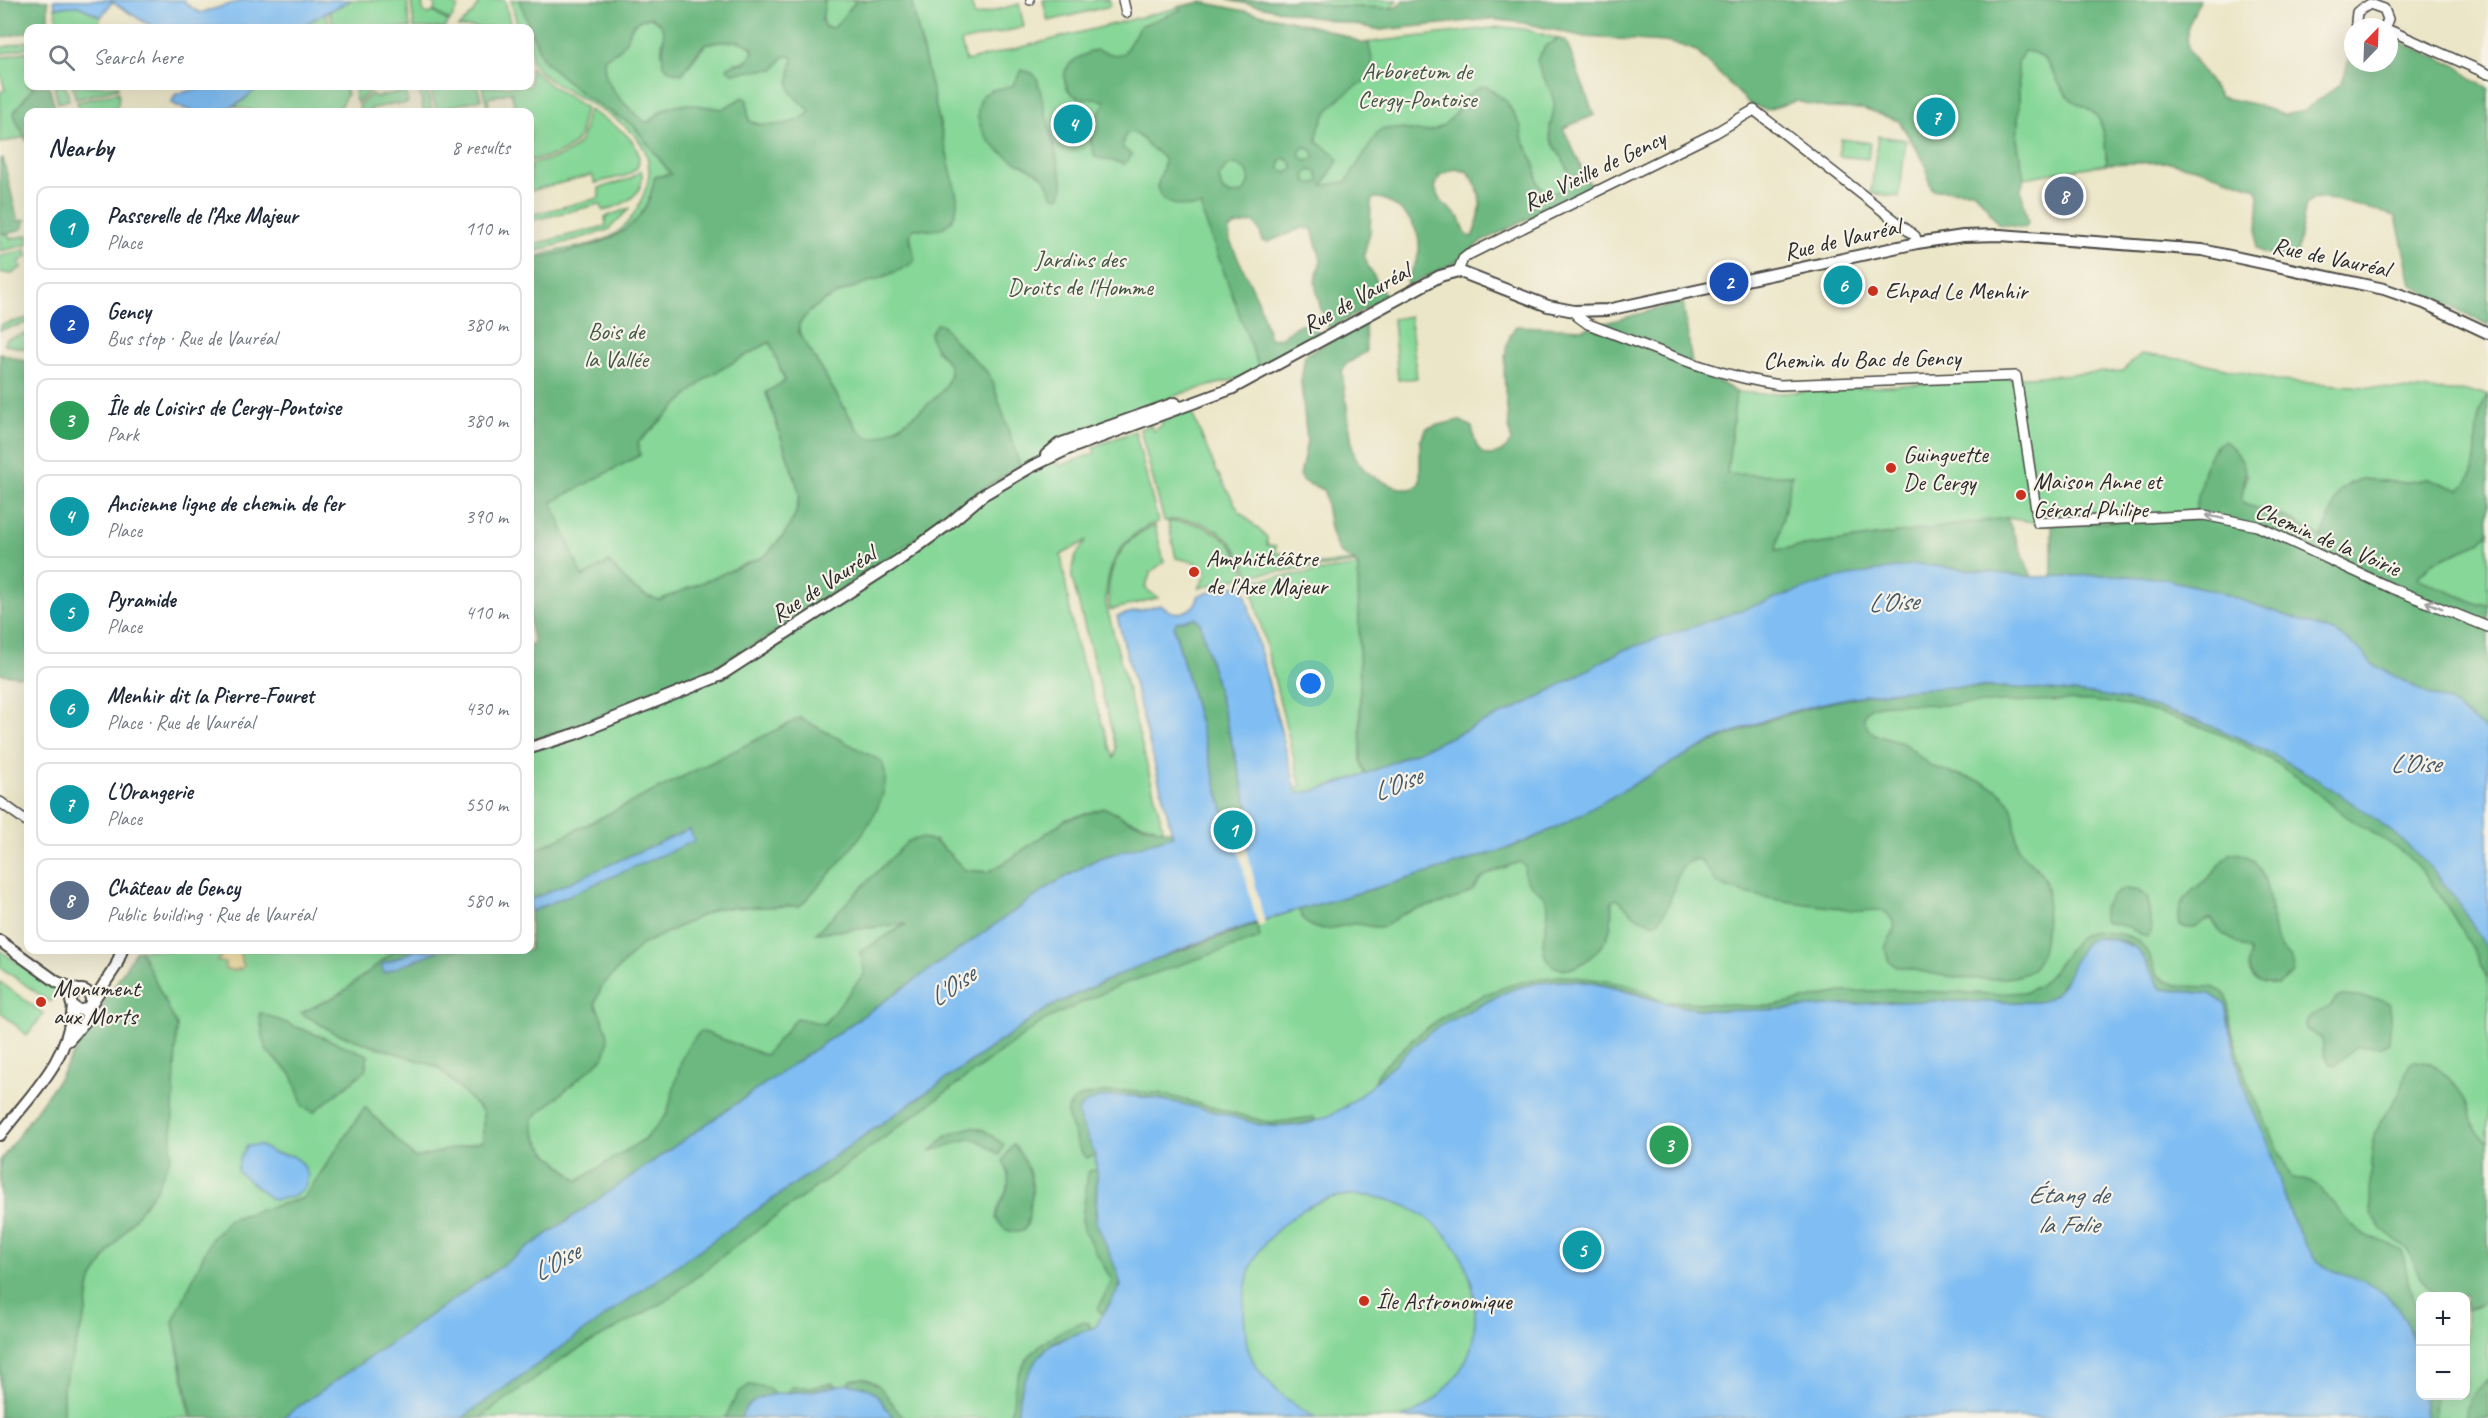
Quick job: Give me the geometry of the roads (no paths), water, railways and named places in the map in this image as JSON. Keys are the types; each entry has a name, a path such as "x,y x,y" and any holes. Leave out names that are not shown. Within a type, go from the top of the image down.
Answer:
{"street":[{"path":"1123,0 1126,13"},
{"path":"2356,18 2357,12 2370,4 2384,9 2388,18"},
{"path":"2398,34 2488,74"},
{"name":"Rue Vieille de Gency","path":"1458,271 1463,259 1468,255 1715,133 1754,110 1915,236 1917,243"},
{"name":"Rue de Vauréal","path":"534,747 554,742 696,686 738,665 898,560 950,523 983,495 1031,467 1068,449 1231,389 1440,276 1458,271 1548,306 1574,311 1608,310 1917,243 1964,236 2000,236 2202,250 2384,289 2424,303 2488,333"},
{"name":"Chemin du Bac de Gency","path":"1574,311 1588,324 1715,370 1759,382 1780,385 2016,376 2038,523"},
{"name":"Chemin de la Voirie","path":"2038,523 2204,515 2257,526 2386,585 2488,627"},
{"path":"0,802 24,819"},
{"path":"0,941 57,982 90,996 86,1020 67,1043 55,1066 2,1131"},
{"path":"57,982 73,1005 80,1010 89,1006 116,966 120,954"},
{"path":"67,1043 73,995 106,979"}],"water":[{"path":"54,0 184,0 186,4 200,13 244,0 351,0 306,24 148,24 112,2 101,17 79,6 55,7"},
{"path":"193,90 255,90 229,108 184,108 171,103 176,94"},
{"name":"L’Oise","path":"1917,564 2032,577 2105,575 2160,578 2215,591 2337,633 2361,651 2372,664 2426,693 2449,702 2488,732 2488,951 2442,881 2414,851 2371,816 2322,782 2266,751 2177,714 2105,696 1998,687 1888,692 1815,705 1779,715 1715,741 1658,770 1574,818 1516,845 1236,929 1141,965 1048,1008 653,1282 462,1418 282,1418 1055,883 1097,859 1173,836 1117,616 1161,605 1172,612 1183,612 1193,606 1199,595 1243,584 1297,793 1314,791 1366,774 1528,703 1621,651 1833,579","holes":["1195,618 1200,622 1250,813 1226,821 1174,628 1176,622"]},
{"path":"690,829 694,841 534,910 534,898"},
{"name":"Étang de la Folie","path":"2094,938 2113,939 2137,948 2161,989 2210,994 2225,1004 2245,1090 2270,1148 2296,1226 2309,1250 2320,1263 2378,1289 2401,1313 2409,1328 2416,1352 2416,1400 2423,1400 2425,1418 1401,1418 1414,1413 1438,1396 1459,1372 1471,1346 1474,1332 1474,1296 1468,1272 1458,1251 1443,1232 1426,1217 1383,1198 1359,1195 1335,1197 1322,1201 1295,1215 1262,1248 1254,1260 1246,1286 1245,1326 1247,1346 1253,1360 1276,1390 1296,1406 1317,1418 1016,1418 1023,1383 1038,1357 1053,1343 1095,1327 1121,1286 1096,1222 1095,1155 1077,1113 1090,1101 1110,1096 1135,1096 1193,1106 1261,1125 1291,1126 1316,1121 1338,1111 1358,1097 1436,1028 1504,993 1525,986 1552,981 1576,981 1599,984 1687,1007 1735,1011 1915,1001 2037,1002 2049,998 2058,991 2085,944"},
{"path":"407,954 430,954 384,973 381,965"},
{"path":"259,1145 273,1153 293,1156 302,1163 308,1176 304,1189 293,1197 273,1200 237,1171 240,1158 247,1146"},
{"path":"848,1384 870,1390 880,1399 893,1418 741,1418 745,1409 752,1402 761,1398"}],"place":[{"name":"L'Orangerie","path":"1936,117"},
{"name":"Ancienne ligne de chemin de fer","path":"1073,124"},
{"name":"Château de Gency","path":"2064,196"},
{"name":"Gency","path":"1729,282"},
{"name":"Menhir dit la Pierre-Fouret","path":"1843,285"},
{"name":"Ehpad Le Menhir","path":"1873,291"},
{"name":"Guinguette De Cergy","path":"1891,468"},
{"name":"Maison Anne et Gérard Philipe","path":"2021,495"},
{"name":"Amphithéâtre de l'Axe Majeur","path":"1194,572"},
{"name":"Passerelle de l’Axe Majeur","path":"1233,830"},
{"name":"Monument aux Morts","path":"41,1002"},
{"name":"Île de Loisirs de Cergy-Pontoise","path":"1669,1145"},
{"name":"Pyramide","path":"1582,1250"},
{"name":"Île Astronomique","path":"1364,1301"}],"park label":[{"name":"Arboretum de Cergy‐Pontoise","path":"1417,85"},
{"name":"Jardins des Droits de l'Homme","path":"1080,273"},
{"name":"Bois de la Vallée","path":"616,345"}],"water label":[{"name":"L'Oise","path":"1893,602"},
{"name":"L'Oise","path":"1397,784"},
{"name":"L'Oise","path":"952,986"},
{"name":"L'Oise","path":"556,1262"}]}
